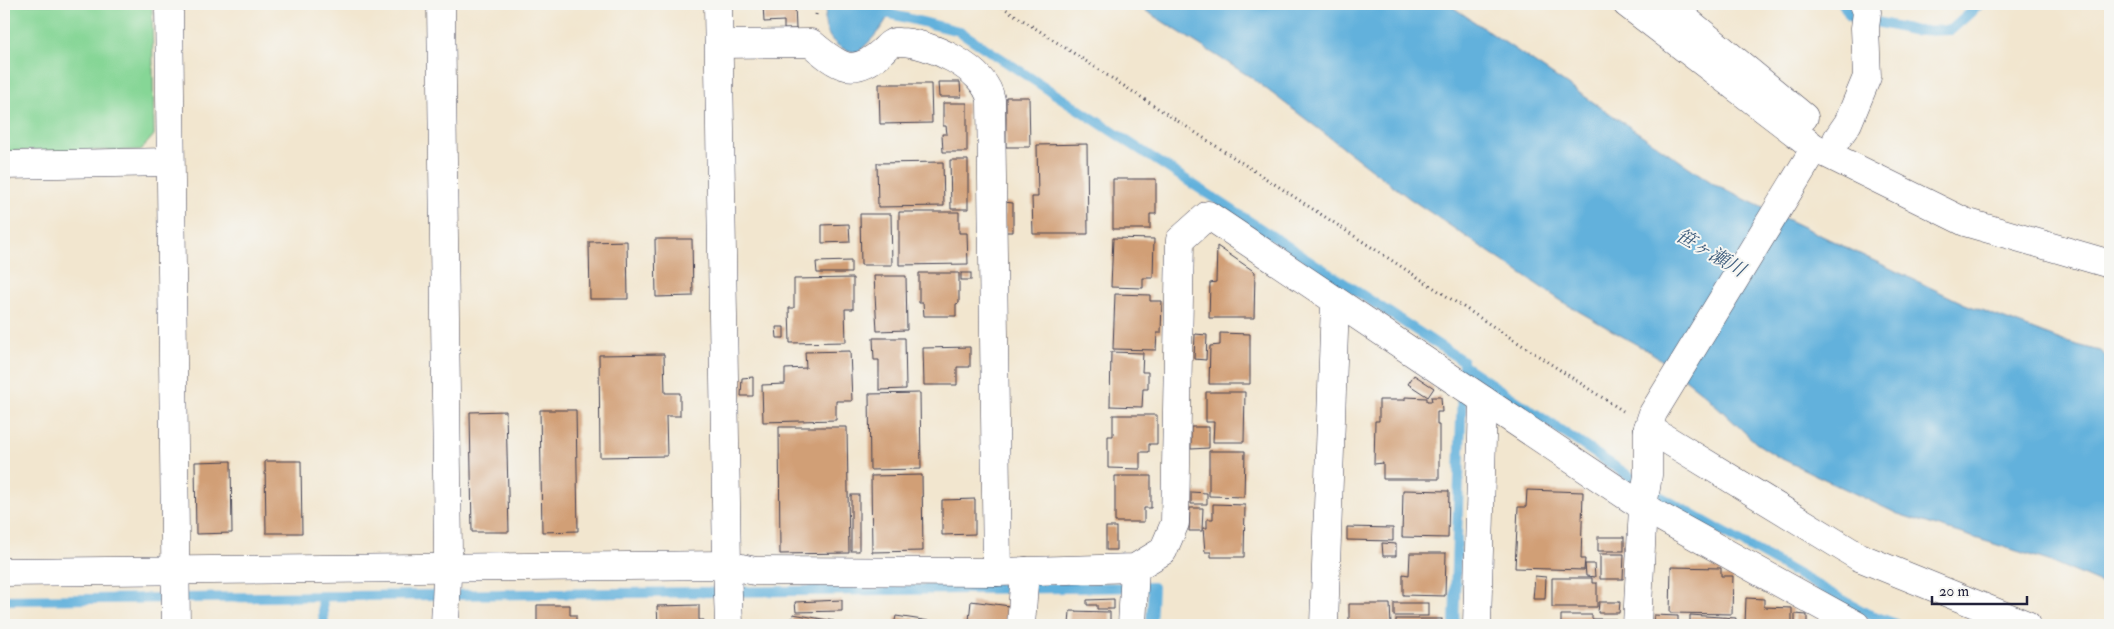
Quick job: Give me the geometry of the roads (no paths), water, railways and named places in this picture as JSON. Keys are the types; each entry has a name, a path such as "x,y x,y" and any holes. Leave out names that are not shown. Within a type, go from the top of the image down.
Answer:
{"street":[{"path":"169,4 176,598"},
{"path":"441,4 447,596"},
{"path":"718,4 728,595"},
{"path":"1627,4 1820,149 1965,222 2110,264"},
{"path":"1667,4 1820,131 1820,149"},
{"path":"1636,625 1650,420 1820,149 1848,123 1867,77 1865,14"},
{"path":"719,44 812,43 832,60 842,65 858,67 869,63 891,43 899,42 943,53 976,74 987,86 991,100 997,572"},
{"path":"4,165 170,162"},
{"path":"4,572 176,598 728,595 755,571 997,572 1024,595 1134,582 1163,551 1175,523 1180,240 1208,215 1468,390 1645,495 1856,625"},
{"path":"1324,625 1335,302"},
{"path":"1468,390 1477,625"},
{"path":"1650,420 1859,557 2027,625"},
{"path":"1132,625 1134,582"}],"water":[{"path":"829,4 893,5 883,25 859,52 842,48 830,37 825,21"},
{"name":"笹ヶ瀬川","path":"1135,4 1448,4 1717,186 1965,304 2066,342 2100,351 2110,360 2110,587 2052,562 1898,514 1778,457 1756,443 1704,394 1655,355 1566,304 1409,198 1252,78"}],"waterway":[{"path":"1843,4 1850,16 1916,31 1951,30 1980,4"},
{"path":"878,14 890,14 959,31 1463,361 1454,625"},
{"path":"1463,365 1656,494 1868,614 1899,625"},
{"path":"4,600 1153,587 1151,625"},
{"path":"322,597 324,625"}]}
